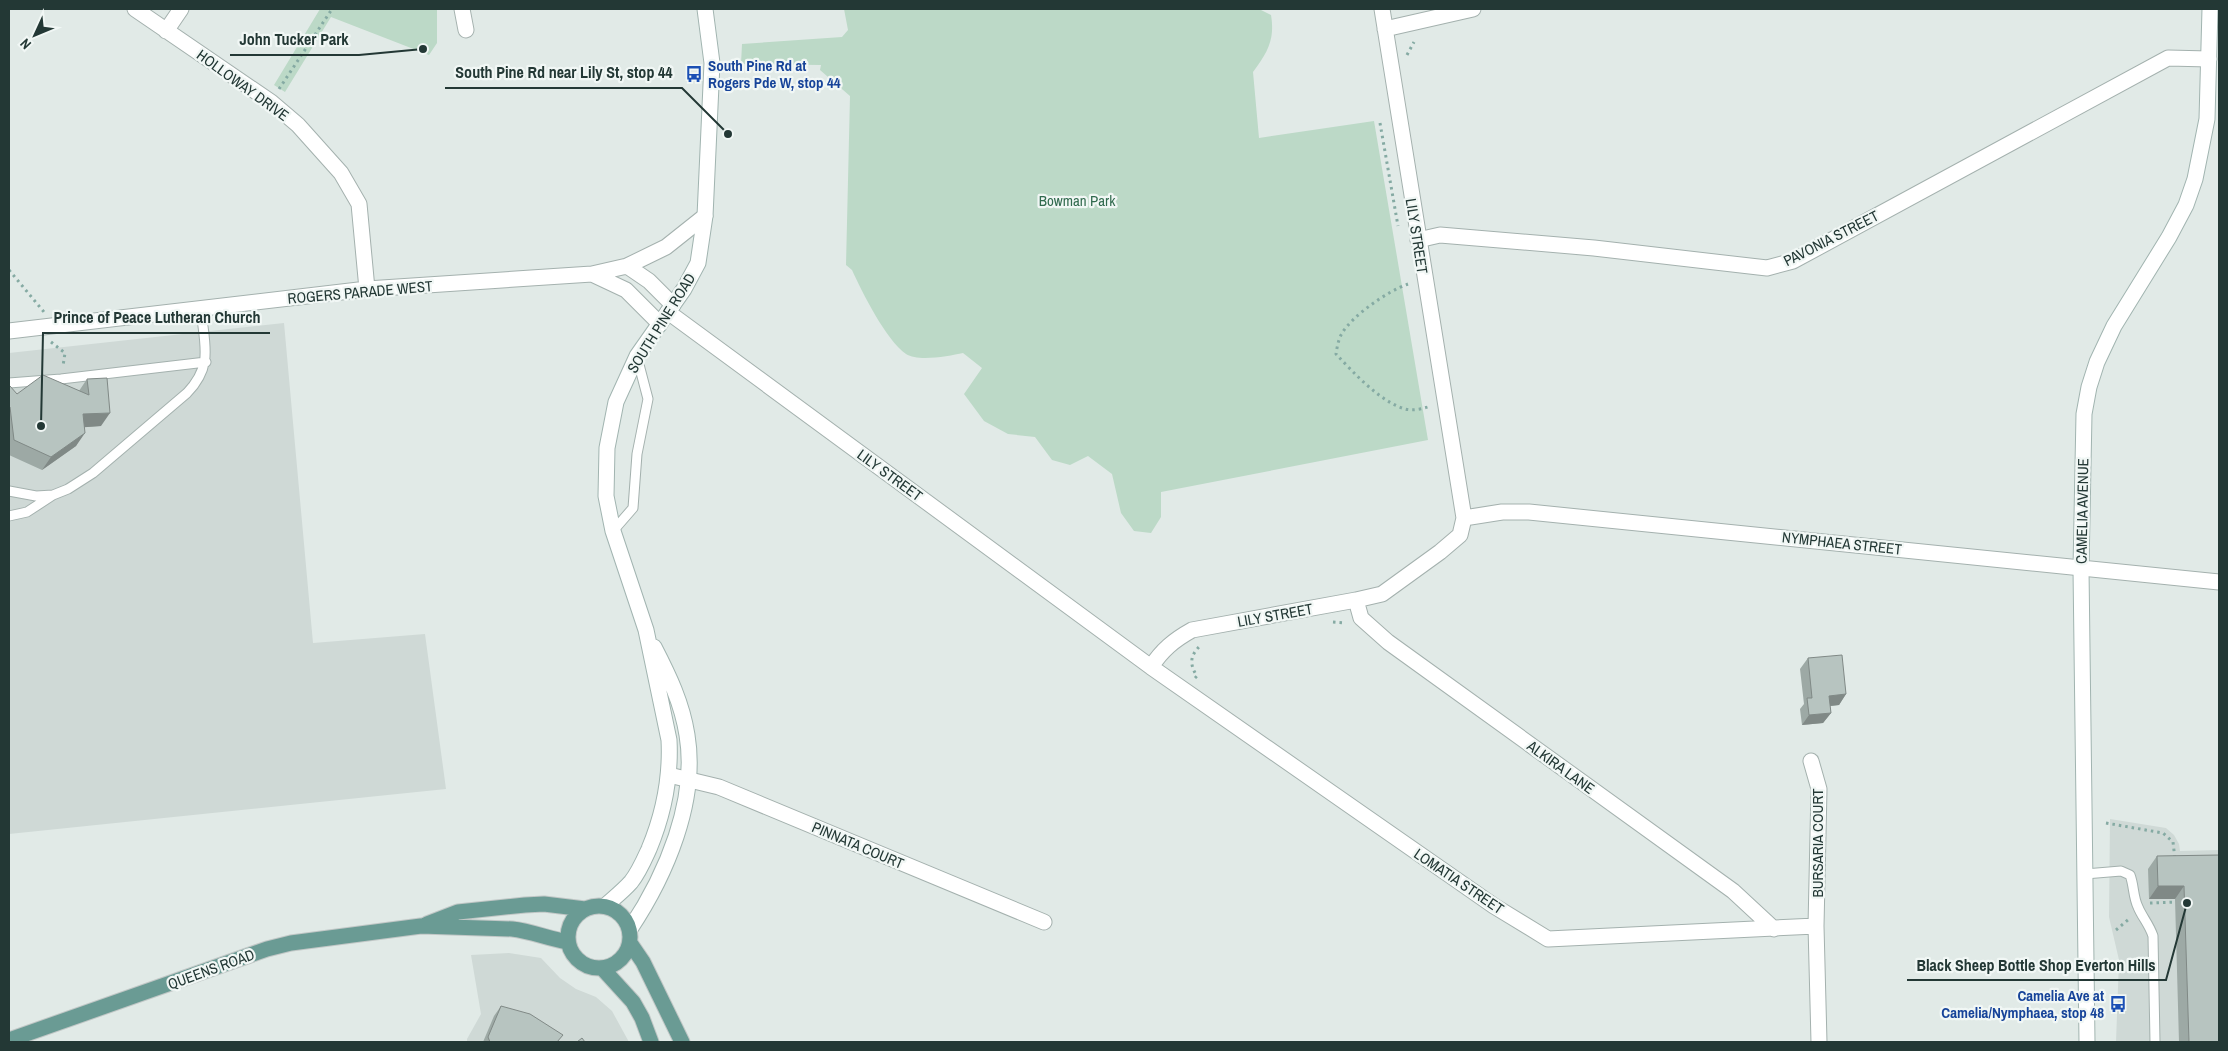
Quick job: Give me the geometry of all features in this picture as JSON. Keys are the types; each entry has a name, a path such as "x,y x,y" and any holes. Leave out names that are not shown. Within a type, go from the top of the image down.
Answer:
{"main road":[{"name":"QUEENS ROAD","path":"421,926 458,912 492,908 544,904 585,909"},
{"path":"630,936 627,952 620,961 612,966 602,968 584,964 576,958 568,942 571,923 585,909 595,906 606,906 621,914 682,1042"},
{"name":"QUEENS ROAD","path":"9,1040 267,949 317,938 421,926 512,929 568,942"},
{"path":"602,968 633,1002 642,1018 651,1042"}],"street":[{"name":"HOLLOWAY DRIVE","path":"134,9 271,102 298,125 341,173 359,204 367,289"},
{"path":"166,31 180,9"},
{"path":"462,9 466,30"},
{"name":"SOUTH PINE ROAD","path":"606,906 630,883 642,866 659,826 669,775 669,740 646,630 614,531 606,496 606,448 616,402 637,356 667,314 698,263 705,216 712,63 705,9"},
{"name":"LILY STREET","path":"667,314 1151,667 1162,651 1175,640 1192,630 1382,594 1440,552 1460,534 1464,518 1382,9"},
{"path":"1385,28 1473,9"},
{"name":"CAMELIA AVENUE","path":"2087,1042 2081,568 2084,414 2089,387 2114,326 2169,237 2186,205 2202,152 2207,119 2210,9"},
{"name":"PAVONIA STREET","path":"1418,240 1449,236 1594,248 1767,268 1793,261 2168,58 2209,59"},
{"name":"ROGERS PARADE WEST","path":"9,331 46,325 367,289 592,274 627,266 666,247 705,216"},
{"path":"627,266 649,281 667,314"},
{"name":"ROGERS PARADE WEST","path":"592,274 626,290 667,314"},
{"name":"NYMPHAEA STREET","path":"1464,518 1502,512 1529,512 2219,582"},
{"name":"ALKIRA LANE","path":"1356,600 1361,618 1388,642 1733,890 1774,929"},
{"name":"SOUTH PINE ROAD","path":"630,936 668,855 685,804 688,779 687,737 682,712 674,686 646,630"},
{"name":"LOMATIA STREET","path":"1151,667 1494,906 1548,939 1816,926"},
{"name":"BURSARIA COURT","path":"1811,761 1819,789 1816,926 1819,1042"},
{"name":"PINNATA COURT","path":"669,775 726,790 1044,922"}],"lane":[{"path":"9,516 28,512 53,495 68,489 92,473 197,382 206,362 202,309"},
{"path":"614,531 633,508 637,454 648,399 637,356"},
{"path":"9,383 61,379 206,362"},
{"path":"9,490 36,496 53,495"},
{"path":"2085,874 2121,871 2130,875 2138,907 2149,924 2153,936 2155,1042"}],"path":[{"path":"271,102 332,9"},
{"path":"9,270 43,310 49,340 65,353 61,379"},
{"path":"1408,284 1394,289 1361,312 1341,335 1336,354 1362,382 1382,397 1405,409 1428,408"},
{"path":"1328,622 1345,623"},
{"path":"1194,679 1197,676 1191,662 1197,649 1204,643"},
{"path":"2106,823 2163,833 2173,842 2175,859"},
{"path":"2147,904 2149,901 2178,902 2179,911"},
{"path":"2116,930 2128,919"}],"shaded area":[{"path":"284,323 313,643 425,634 446,789 9,834 9,353"},
{"path":"2110,819 2166,828 2174,835 2179,844 2180,851 2219,850 2219,1042 2116,1042 2119,960 2109,917"},
{"path":"509,953 541,958 560,978 576,989 596,997 612,1011 629,1042 467,1042 481,1014 471,955"}],"green space":[{"path":"320,9 437,9 437,43 429,55 331,17 285,92 274,85"},
{"name":"Bowman Park","path":"844,9 1259,9 1271,15 1272,31 1269,45 1253,72 1259,138 1374,121 1428,440 1161,492 1161,517 1151,533 1134,531 1121,513 1112,474 1088,456 1070,465 1052,460 1035,437 1008,434 984,421 964,394 982,368 963,353 926,358 918,358 906,354 898,347 883,327 868,303 852,270 846,265 850,96 820,70 821,65 741,64 742,44 842,37 848,30"}],"building":[{"path":"43,375 89,395 87,379 107,378 110,413 83,414 85,433 51,457 14,440 9,407 9,386 17,394"},
{"path":"1842,655 1846,694 1829,696 1831,713 1809,715 1807,698 1812,698 1808,658"},
{"path":"2219,855 2219,1042 2189,1042 2184,886 2158,886 2157,856"},
{"path":"501,1006 530,1014 563,1035 557,1042 490,1042 488,1037"},
{"path":"582,1038 585,1042 577,1042"}],"place":[{"name":"John Tucker Park","path":"423,49"},
{"name":"South Pine Rd at Rogers Pde W, stop 44","path":"694,74"},
{"name":"South Pine Rd near Lily St, stop 44","path":"728,134"},
{"name":"Prince of Peace Lutheran Church","path":"41,426"},
{"name":"Black Sheep Bottle Shop Everton Hills","path":"2187,903"},
{"name":"Camelia Ave at Camelia/Nymphaea, stop 48","path":"2118,1004"}]}
